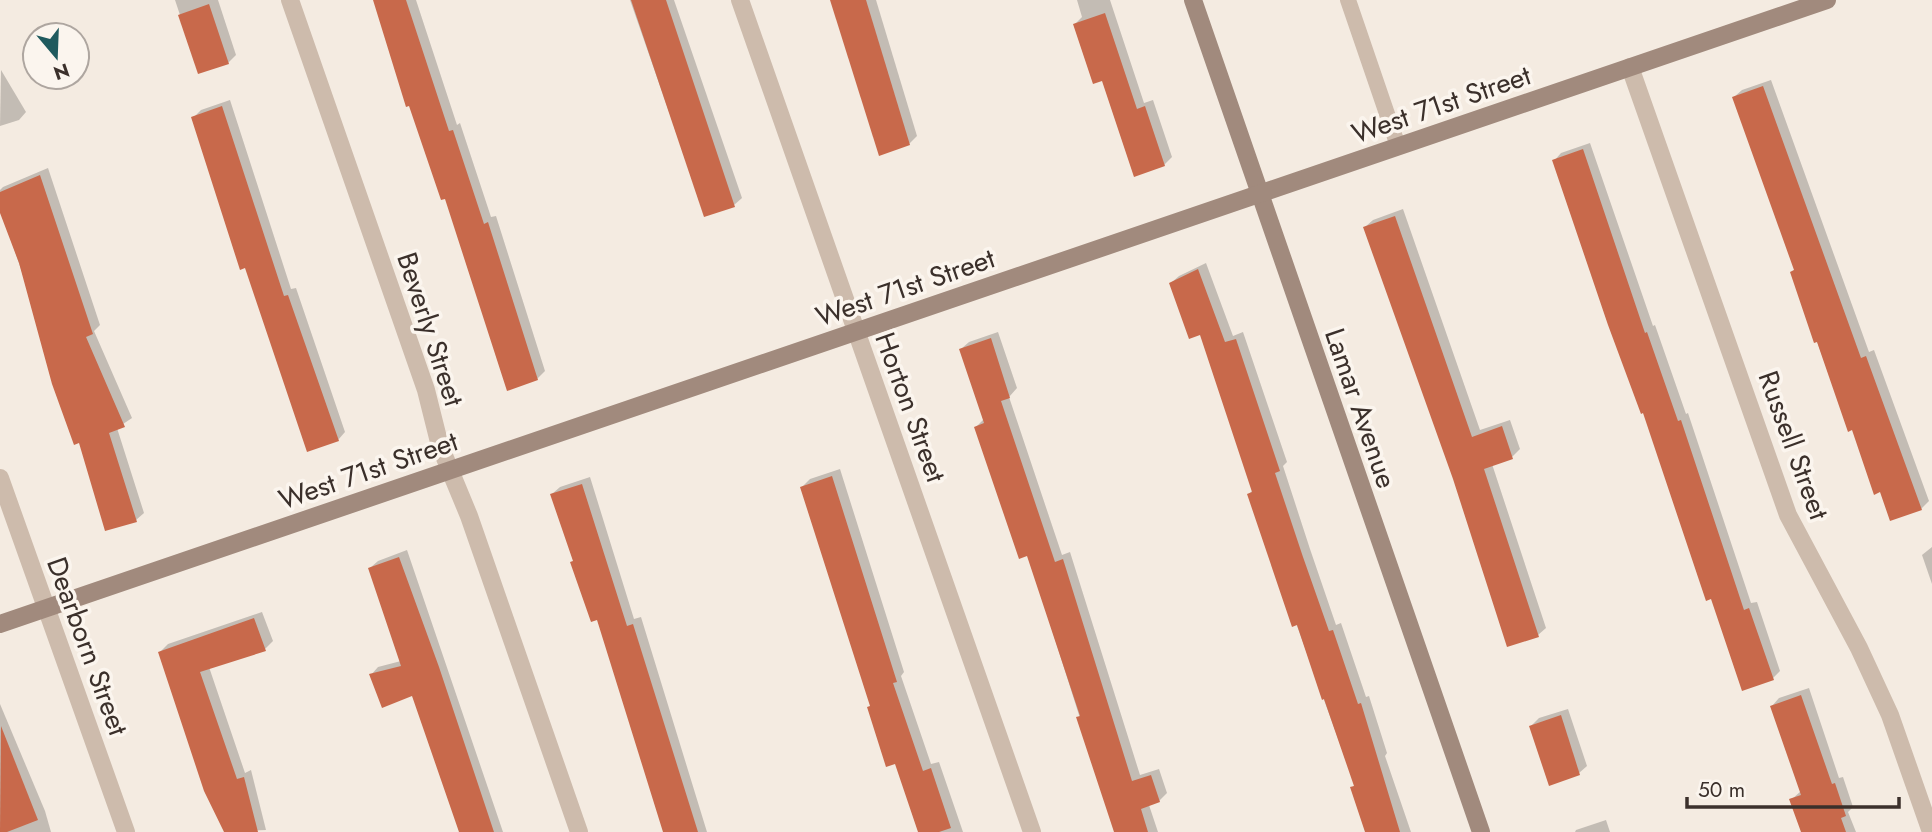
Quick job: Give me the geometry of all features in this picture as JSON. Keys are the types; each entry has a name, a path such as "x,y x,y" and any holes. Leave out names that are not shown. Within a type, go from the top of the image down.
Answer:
{"street":[{"name":"Beverly Street","path":"290,0 426,390 440,446 469,516 579,832"},
{"name":"Horton Street","path":"740,0 1031,832"},
{"name":"Lamar Avenue","path":"1192,0 1481,832"},
{"name":"West 71st Street","path":"0,624 1826,0"},
{"name":"Russell Street","path":"1630,67 1788,515 1859,648 1890,715 1931,832"},
{"name":"Dearborn Street","path":"0,478 126,832"}],"lane":[{"path":"1348,0 1398,146"}],"building":[{"path":"373,0 406,0 449,131 453,130 484,224 488,222 538,380 507,391 445,199 441,200 409,106 406,107"},
{"path":"631,0 666,0 735,207 704,217"},
{"path":"830,0 866,0 910,145 879,156"},
{"path":"209,4 229,64 198,74 178,15"},
{"path":"1105,13 1137,109 1145,106 1165,166 1134,177 1102,81 1093,84 1073,24"},
{"path":"1763,86 1861,358 1866,356 1922,510 1890,521 1880,492 1874,495 1852,430 1848,432 1817,342 1814,343 1790,272 1794,270 1732,97"},
{"path":"222,106 284,296 288,295 339,441 307,452 245,268 240,270 191,117"},
{"path":"1583,149 1645,333 1647,332 1678,421 1681,420 1744,610 1749,608 1774,680 1742,691 1711,599 1706,601 1643,413 1641,414 1608,325 1552,160"},
{"path":"40,175 93,334 86,337 125,427 109,433 137,522 105,531 79,443 74,445 52,384 19,263 0,213 0,192"},
{"path":"1395,216 1472,437 1502,426 1513,459 1484,469 1539,637 1507,647 1453,479 1363,227"},
{"path":"1198,269 1225,342 1236,339 1280,471 1275,473 1329,631 1333,630 1358,704 1361,703 1400,832 1365,832 1350,787 1354,786 1324,699 1322,700 1297,625 1292,627 1247,494 1252,492 1200,335 1189,339 1169,283"},
{"path":"991,338 1010,398 1001,401 1055,562 1063,559 1132,781 1151,775 1160,802 1141,809 1148,832 1114,832 1076,717 1080,716 1027,556 1019,559 974,427 984,423 959,349"},
{"path":"832,476 897,682 893,683 923,771 931,768 951,828 939,832 918,832 895,764 886,767 867,707 870,706 800,487"},
{"path":"582,484 627,626 633,624 698,832 663,832 597,620 591,622 570,562 573,561 550,494"},
{"path":"399,557 494,832 459,832 412,696 382,708 369,674 401,666 368,568"},
{"path":"254,618 266,651 200,672 237,779 244,777 258,832 224,832 204,791 158,652"},
{"path":"1801,695 1846,816 1841,818 1846,832 1801,832 1789,799 1801,795 1770,706"},
{"path":"1561,715 1580,775 1549,786 1529,726"},
{"path":"1,726 38,820 7,832 0,832"}]}
